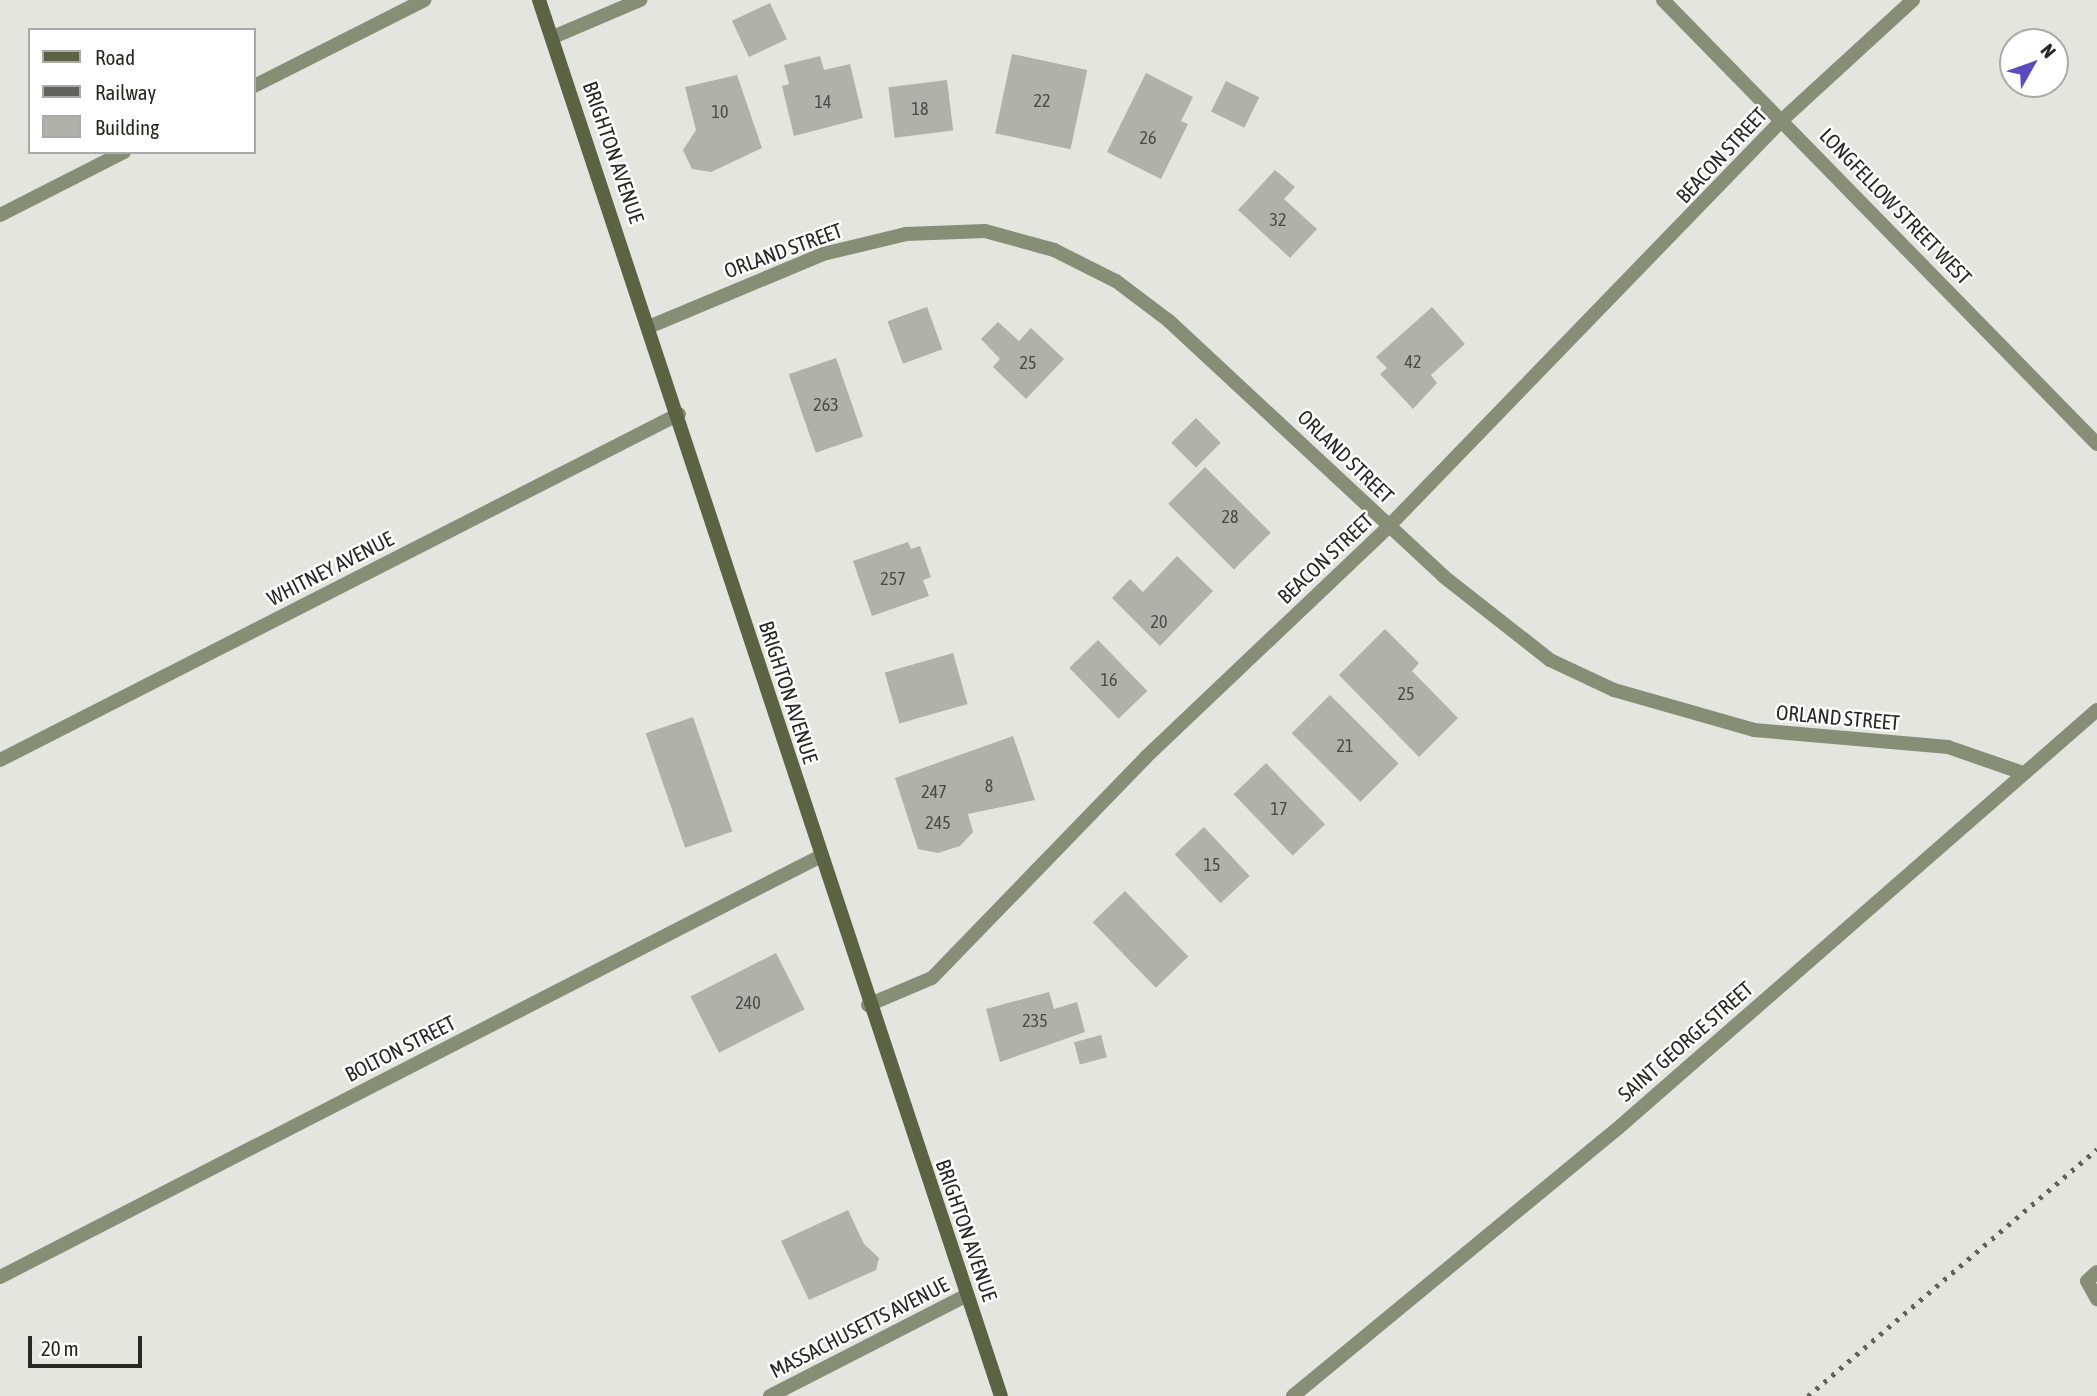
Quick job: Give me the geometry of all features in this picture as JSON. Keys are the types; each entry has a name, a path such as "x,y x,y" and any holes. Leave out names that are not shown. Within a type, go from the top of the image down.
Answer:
{"main road":[{"name":"BRIGHTON AVENUE","path":"539,0 651,326 818,857 1001,1396"}],"street":[{"path":"256,85 424,0"},
{"path":"553,37 640,0"},
{"name":"LONGFELLOW STREET WEST","path":"1662,0 2097,444"},
{"name":"BEACON STREET","path":"868,1005 932,978 1146,757 1389,526 1782,120 1913,0"},
{"path":"0,215 120,154"},
{"name":"ORLAND STREET","path":"651,326 823,254 906,234 985,231 1043,246 1116,281 1169,321 1389,526 1517,636 1550,660 1614,690 1754,730 1948,747 2023,773"},
{"name":"WHITNEY AVENUE","path":"0,760 679,414"},
{"name":"SAINT GEORGE STREET","path":"1293,1396 1617,1129 2097,710"},
{"name":"BOLTON STREET","path":"0,1277 818,857"},
{"path":"2097,1272 2087,1281 2097,1298"},
{"name":"MASSACHUSETTS AVENUE","path":"770,1396 967,1295"}],"building":[{"path":"770,3 787,39 749,57 732,21"},
{"path":"1012,54 1087,70 1070,149 995,133"},
{"path":"820,56 824,70 850,64 863,118 794,136 782,86 789,84 784,65"},
{"path":"1146,73 1193,97 1181,121 1188,124 1161,179 1107,152"},
{"path":"737,75 762,148 711,172 692,169 683,150 696,130 685,87"},
{"path":"947,80 953,131 895,138 888,87"},
{"path":"1226,81 1259,97 1244,128 1211,112"},
{"path":"1275,170 1295,187 1284,199 1317,229 1290,258 1238,210"},
{"path":"927,307 942,349 903,364 888,321"},
{"path":"1432,307 1465,344 1431,375 1437,383 1413,409 1380,374 1387,368 1376,357"},
{"path":"998,322 1019,341 1031,328 1064,359 1026,399 993,367 1000,359 981,339"},
{"path":"836,358 863,436 816,453 789,374"},
{"path":"1196,418 1221,443 1196,467 1171,443"},
{"path":"1205,467 1271,533 1234,570 1168,504"},
{"path":"908,542 911,549 920,546 931,577 923,580 929,596 872,616 853,561"},
{"path":"1177,556 1213,591 1160,646 1112,598 1130,579 1143,592"},
{"path":"1385,629 1419,663 1412,671 1458,718 1419,757 1339,675"},
{"path":"1098,640 1147,691 1119,719 1069,668"},
{"path":"953,653 968,704 899,724 885,673"},
{"path":"1330,695 1399,764 1360,802 1292,733"},
{"path":"693,717 732,831 685,848 646,733"},
{"path":"1013,736 1035,800 968,814 973,832 960,846 938,853 918,849 895,778"},
{"path":"1266,763 1325,824 1293,855 1234,794"},
{"path":"1204,827 1250,876 1220,903 1175,854"},
{"path":"1125,891 1188,956 1156,988 1093,922"},
{"path":"776,953 805,1009 719,1053 690,997"},
{"path":"1049,992 1054,1009 1077,1002 1085,1032 1000,1062 986,1009"},
{"path":"1101,1035 1107,1057 1080,1064 1074,1042"},
{"path":"848,1210 864,1244 879,1258 876,1270 809,1300 781,1241"}],"railway":[{"path":"1808,1396 2097,1149"}]}
